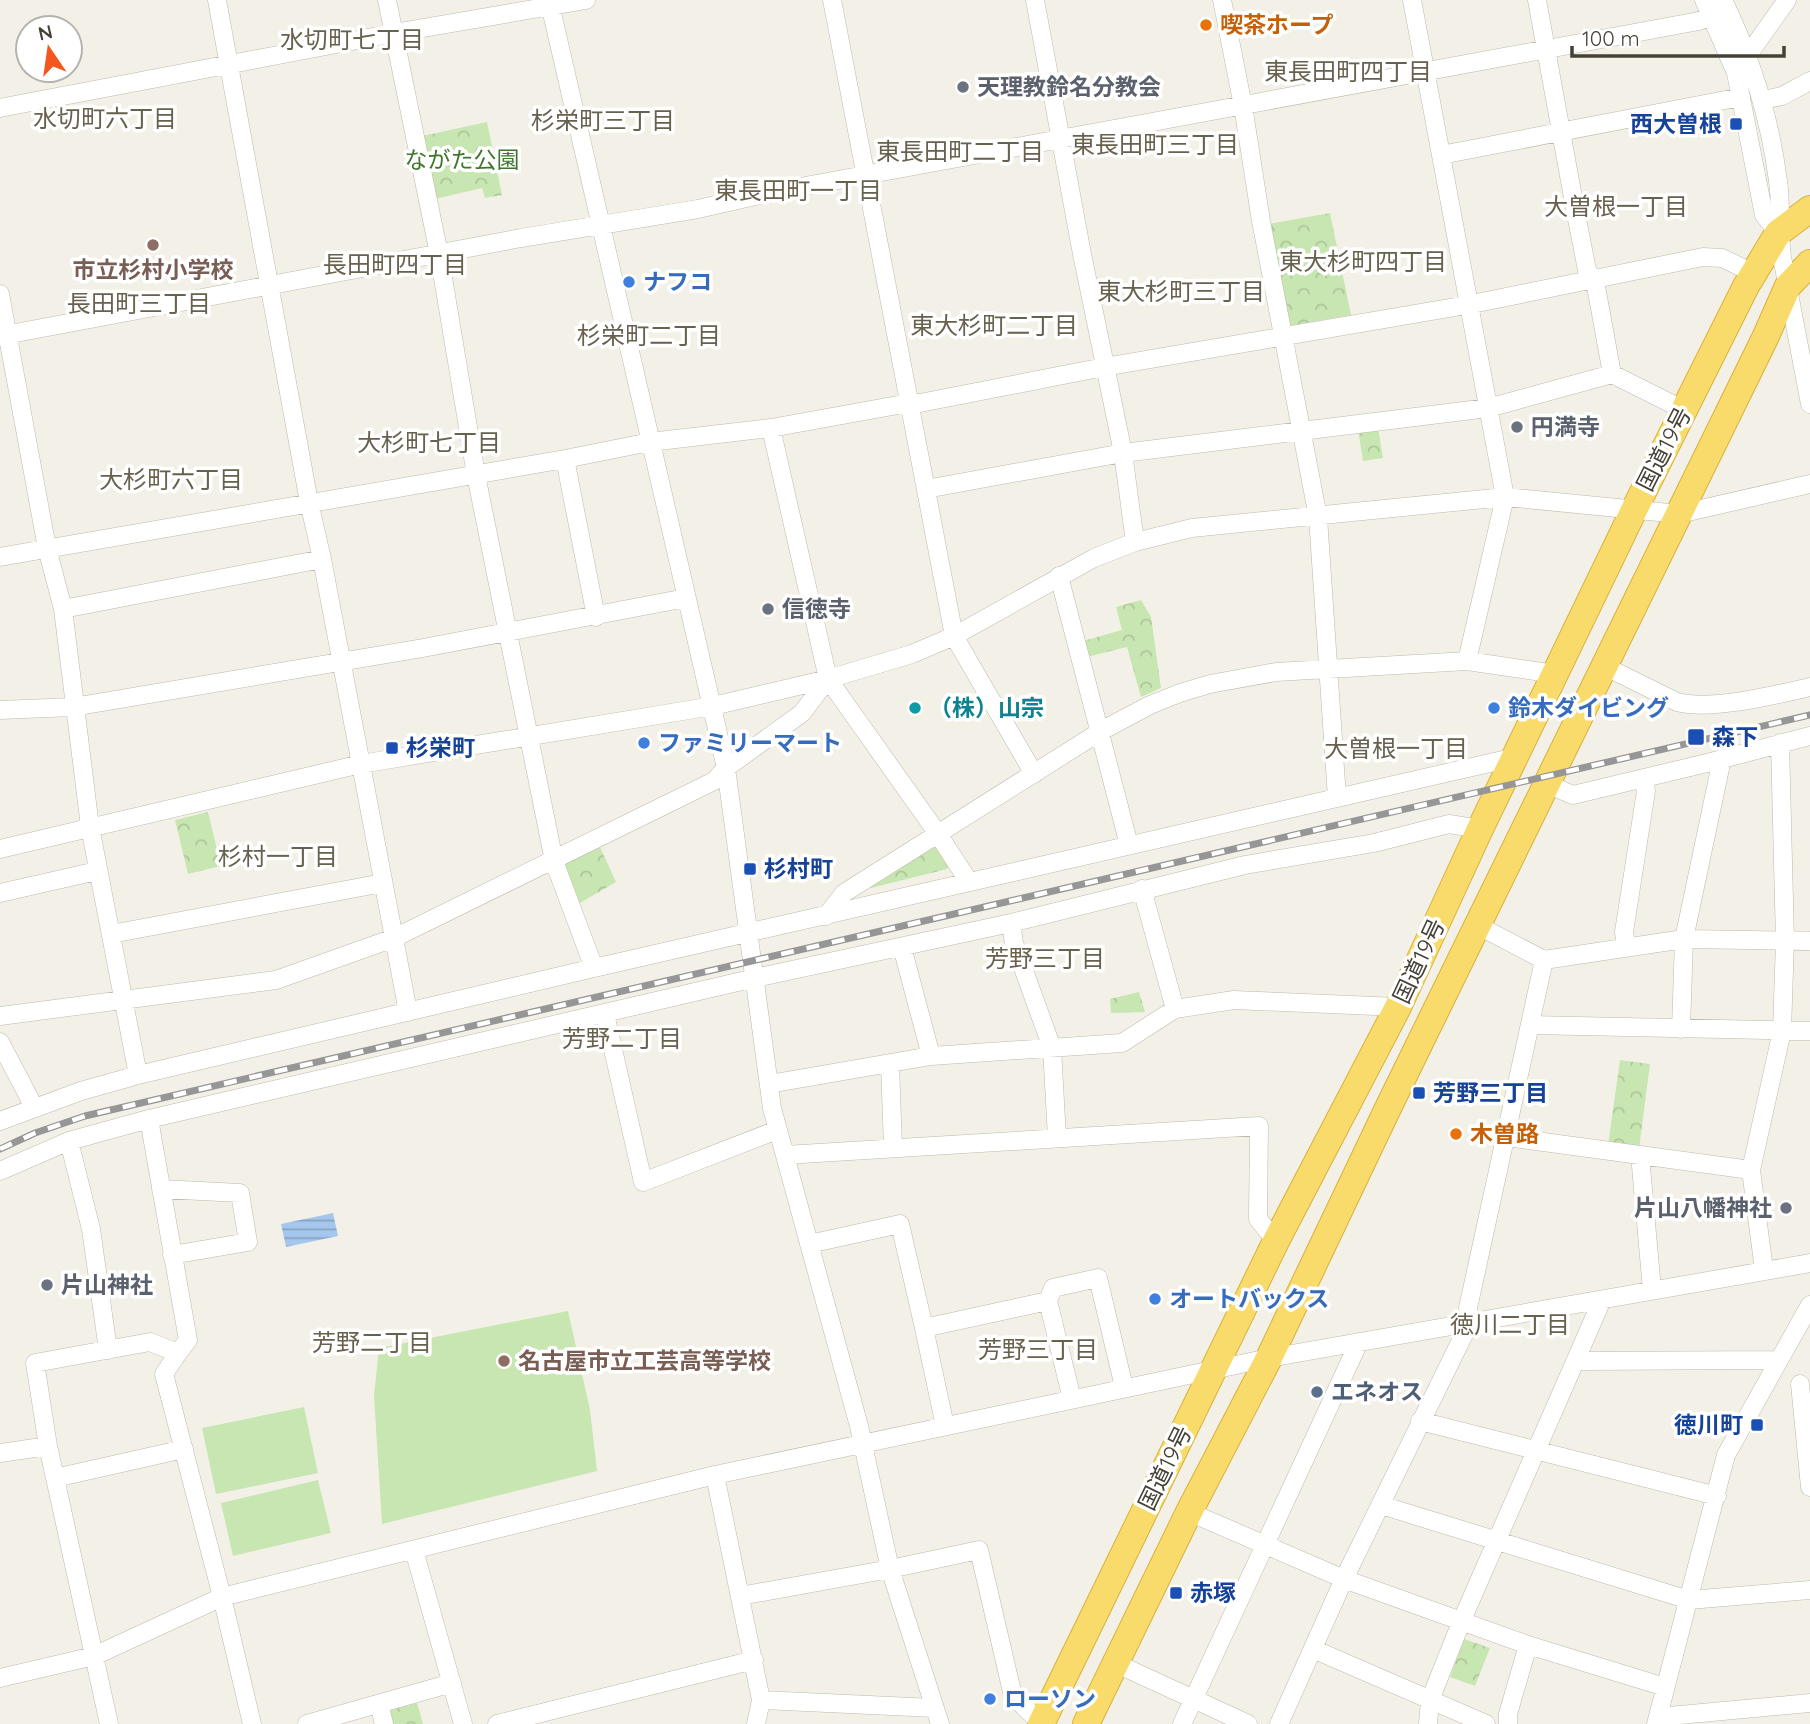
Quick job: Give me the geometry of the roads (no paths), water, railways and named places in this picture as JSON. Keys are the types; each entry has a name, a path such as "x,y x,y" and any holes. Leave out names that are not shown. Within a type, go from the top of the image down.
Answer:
{"highway":[{"name":"国道19号","path":"1041,1723 1276,1241 1398,1007 1480,829 1517,758 1634,510 1753,273 1778,233 1810,209"},
{"name":"国道19号","path":"1086,1724 1189,1512 1269,1358 1788,286 1810,263"}],"street":[{"path":"217,0 309,502 408,1012"},
{"path":"387,0 439,254 476,475 554,861 594,968"},
{"path":"0,108 550,3 586,0"},
{"path":"832,0 954,636 1034,774"},
{"path":"1035,0 1060,141 1123,453 1135,542"},
{"path":"1222,0 1318,517 1337,798"},
{"path":"1412,0 1505,497 1467,661"},
{"path":"1537,0 1587,270 1595,281 1612,374"},
{"path":"1723,0 1748,55 1763,100 1778,181 1778,233 1810,400"},
{"path":"1748,55 1787,0"},
{"path":"550,3 726,768 777,1130 857,1419 890,1569 937,1716 761,1700"},
{"path":"4,336 1699,22 1707,8"},
{"path":"1707,8 1730,56 1741,97 1764,215 1778,233"},
{"path":"1763,100 1782,96 1810,81"},
{"path":"1441,155 1741,97"},
{"path":"0,557 476,475 650,442 771,428 920,403 1104,367 1468,305 1703,257 1722,258 1753,273"},
{"path":"0,294 4,336 47,548 63,608 97,871 138,1075"},
{"path":"926,489 1123,453 1488,408 1612,374 1684,410"},
{"path":"771,428 828,680 938,834 968,882"},
{"path":"565,459 596,617"},
{"path":"0,849 361,764 713,706 828,680 912,654 954,636 1059,576 1135,542 1192,528 1505,497 1679,514 1810,484"},
{"path":"63,608 322,559"},
{"path":"1059,576 1129,845"},
{"path":"0,710 74,707 596,617 686,598"},
{"path":"826,916 844,893 1101,731 1150,705 1210,684 1276,672 1467,661 1555,674"},
{"path":"1604,666 1677,702 1689,705 1744,699 1810,687"},
{"path":"0,1016 276,979 394,938 714,781 726,768 802,713 828,680"},
{"path":"1547,785 1573,794 1644,779 1810,736"},
{"path":"1764,1270 1751,1170 1782,1031 1785,941 1780,743"},
{"path":"0,1121 81,1091 138,1075 968,882 1517,758"},
{"path":"1681,1028 1684,939 1722,759"},
{"path":"1626,947 1625,932 1646,791 1644,779"},
{"path":"0,1171 69,1141 149,1119 755,978 1012,923 1245,865 1374,843 1449,824 1480,829"},
{"path":"0,893 97,871"},
{"path":"111,934 383,883"},
{"path":"1142,889 1175,1009"},
{"path":"1012,923 1014,943 1052,1048 1057,1138"},
{"path":"1478,925 1544,960 1684,939 1810,941"},
{"path":"902,947 931,1056"},
{"path":"1279,1724 1344,1579 1470,1322 1468,1308 1544,960"},
{"path":"769,1084 931,1056 1122,1043 1175,1009 1234,1000 1398,1007"},
{"path":"605,1014 643,1182 777,1130"},
{"path":"1530,1025 1810,1031"},
{"path":"0,1042 34,1107"},
{"path":"890,1063 893,1147"},
{"path":"149,1119 188,1340 164,1374 252,1724"},
{"path":"785,1155 1259,1126 1258,1219 1276,1241"},
{"path":"1506,1137 1751,1170"},
{"path":"69,1141 91,1229 108,1350"},
{"path":"1640,1154 1652,1290"},
{"path":"160,1189 240,1193 248,1242 172,1255"},
{"path":"809,1244 900,1224 945,1426"},
{"path":"0,1678 94,1656 222,1597 715,1475 1269,1358 1810,1263"},
{"path":"1072,1399 1048,1301 1053,1288 1098,1278 1124,1388"},
{"path":"1428,1724 1430,1700 1462,1620 1602,1300"},
{"path":"924,1328 1048,1301"},
{"path":"1810,1305 1726,1455 1657,1720 1810,1703"},
{"path":"109,1724 48,1446 35,1363 150,1342 178,1353"},
{"path":"1181,1724 1359,1342"},
{"path":"1576,1361 1775,1368 1789,1384 1805,1384 1810,1486"},
{"path":"1420,1421 1717,1496"},
{"path":"0,1453 48,1446"},
{"path":"55,1478 184,1449"},
{"path":"715,1475 761,1700 756,1724"},
{"path":"1381,1504 1689,1600 1810,1590"},
{"path":"1189,1512 1344,1579 1528,1645 1665,1687"},
{"path":"414,1550 463,1724"},
{"path":"740,1596 979,1550 1013,1696 1041,1723"},
{"path":"1508,1724 1508,1714 1528,1645"},
{"path":"1313,1649 1486,1724"},
{"path":"497,1724 754,1660"},
{"path":"1117,1664 1248,1724"},
{"path":"307,1724 452,1683"},
{"path":"379,1704 384,1724"}],"water":[{"path":"333,1213 338,1236 286,1247 281,1224"}],"railway":[{"path":"0,1149 35,1133 85,1116 1810,715"}],"place":[{"name":"喫茶ホープ","path":"1206,25"},
{"name":"天理教鈴名分教会","path":"963,87"},
{"name":"西大曽根","path":"1736,124"},
{"name":"市立杉村小学校","path":"153,245"},
{"name":"ナフコ","path":"629,282"},
{"name":"円満寺","path":"1517,427"},
{"name":"信徳寺","path":"768,609"},
{"name":"（株）山宗","path":"915,708"},
{"name":"鈴木ダイビング","path":"1494,708"},
{"name":"森下","path":"1696,737"},
{"name":"ファミリーマート","path":"644,743"},
{"name":"杉栄町","path":"392,748"},
{"name":"杉村町","path":"750,869"},
{"name":"芳野三丁目","path":"1419,1093"},
{"name":"木曽路","path":"1456,1134"},
{"name":"片山八幡神社","path":"1786,1208"},
{"name":"片山神社","path":"47,1285"},
{"name":"オートバックス","path":"1155,1299"},
{"name":"名古屋市立工芸高等学校","path":"504,1361"},
{"name":"エネオス","path":"1317,1392"},
{"name":"徳川町","path":"1757,1425"},
{"name":"赤塚","path":"1176,1593"},
{"name":"ローソン","path":"990,1699"}],"district":[{"name":"水切町七丁目","path":"352,40"},
{"name":"東長田町四丁目","path":"1348,72"},
{"name":"水切町六丁目","path":"105,119"},
{"name":"杉栄町三丁目","path":"603,121"},
{"name":"東長田町三丁目","path":"1155,145"},
{"name":"東長田町二丁目","path":"960,152"},
{"name":"東長田町一丁目","path":"798,191"},
{"name":"大曽根一丁目","path":"1616,207"},
{"name":"東大杉町四丁目","path":"1363,262"},
{"name":"長田町四丁目","path":"395,265"},
{"name":"東大杉町三丁目","path":"1181,292"},
{"name":"長田町三丁目","path":"139,304"},
{"name":"東大杉町二丁目","path":"994,326"},
{"name":"杉栄町二丁目","path":"649,336"},
{"name":"大杉町七丁目","path":"429,443"},
{"name":"大杉町六丁目","path":"171,480"},
{"name":"大曽根一丁目","path":"1396,749"},
{"name":"杉村一丁目","path":"278,857"},
{"name":"芳野三丁目","path":"1045,959"},
{"name":"芳野二丁目","path":"622,1039"},
{"name":"徳川二丁目","path":"1510,1325"},
{"name":"芳野二丁目","path":"372,1343"},
{"name":"芳野三丁目","path":"1038,1350"}],"park label":[{"name":"ながた公園","path":"462,160"}]}
